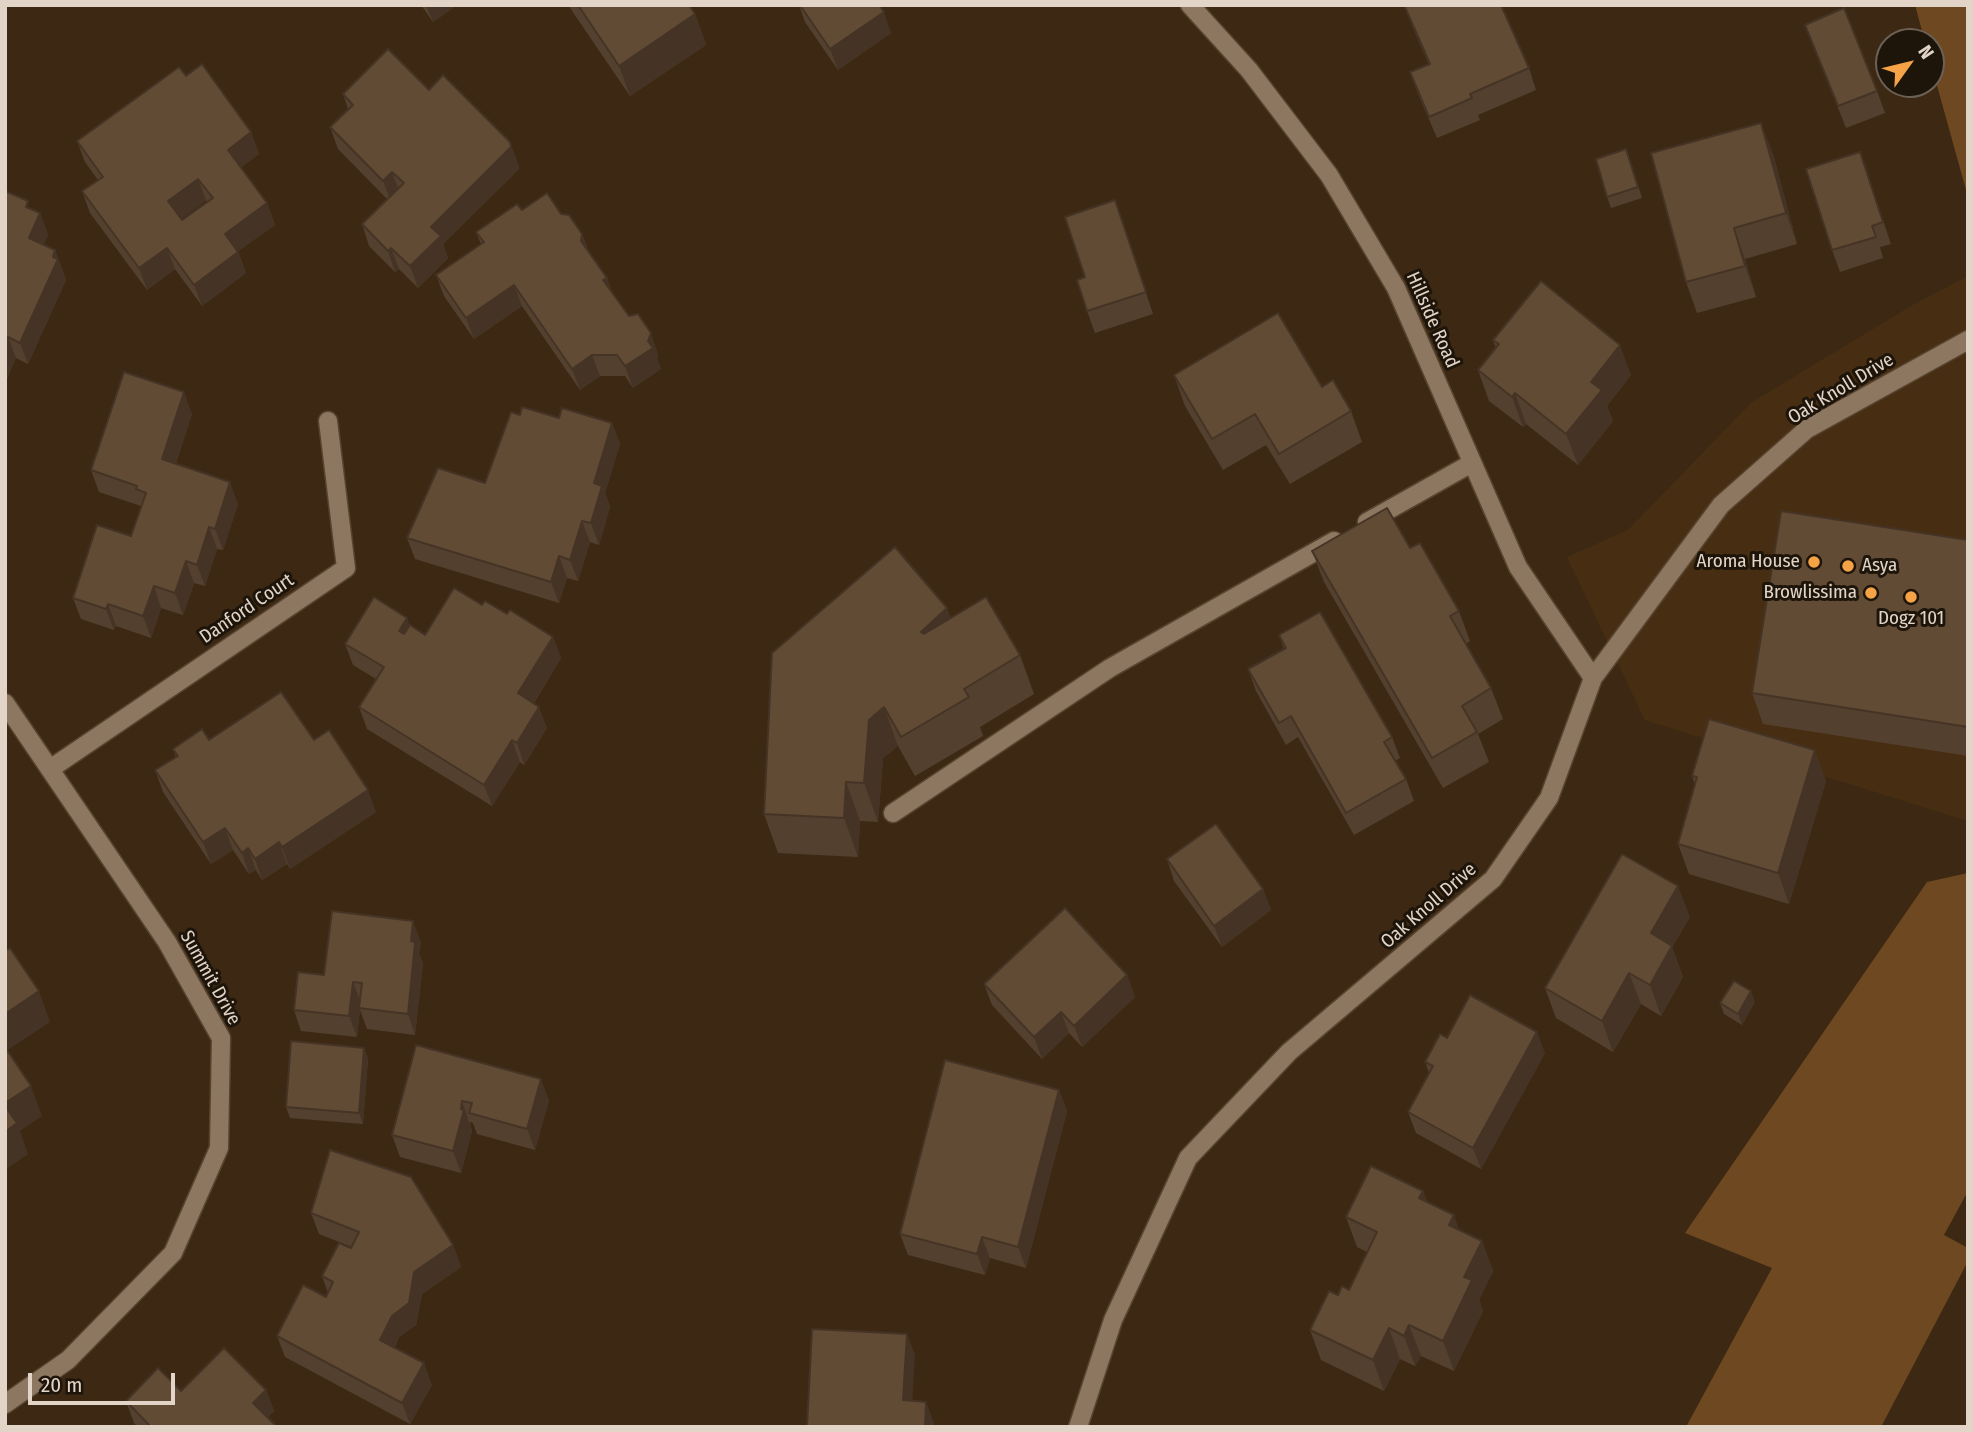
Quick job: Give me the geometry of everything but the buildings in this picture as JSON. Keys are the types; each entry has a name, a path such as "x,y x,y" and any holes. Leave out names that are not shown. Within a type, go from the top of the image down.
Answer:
{"street":[{"name":"Hillside Road","path":"1190,5 1249,70 1329,175 1396,288 1518,568 1593,678"},
{"name":"Oak Knoll Drive","path":"1078,1427 1113,1320 1188,1158 1289,1052 1493,879 1549,798 1593,678 1721,505 1807,429 1968,340"},
{"name":"Danford Court","path":"50,769 346,568 328,421"},
{"path":"893,813 1110,668 1472,463"},
{"name":"Summit Drive","path":"5,703 167,942 221,1038 219,1148 173,1253 68,1360 5,1404"}],"shaded area":[{"path":"1915,5 1968,5 1968,197 1940,98 1945,98 1945,28 1921,28"},
{"path":"1968,276 1968,821 1645,720 1567,557 1628,530 1751,403 1911,306"},
{"path":"1968,873 1968,1191 1944,1235 1968,1248 1968,1261 1881,1427 1686,1427 1772,1268 1685,1233 1927,882"}],"place":[{"name":"Aroma House","path":"1814,562"},
{"name":"Asya","path":"1848,566"},
{"name":"Browlissima","path":"1871,593"},
{"name":"Dogz 101","path":"1911,597"}]}
